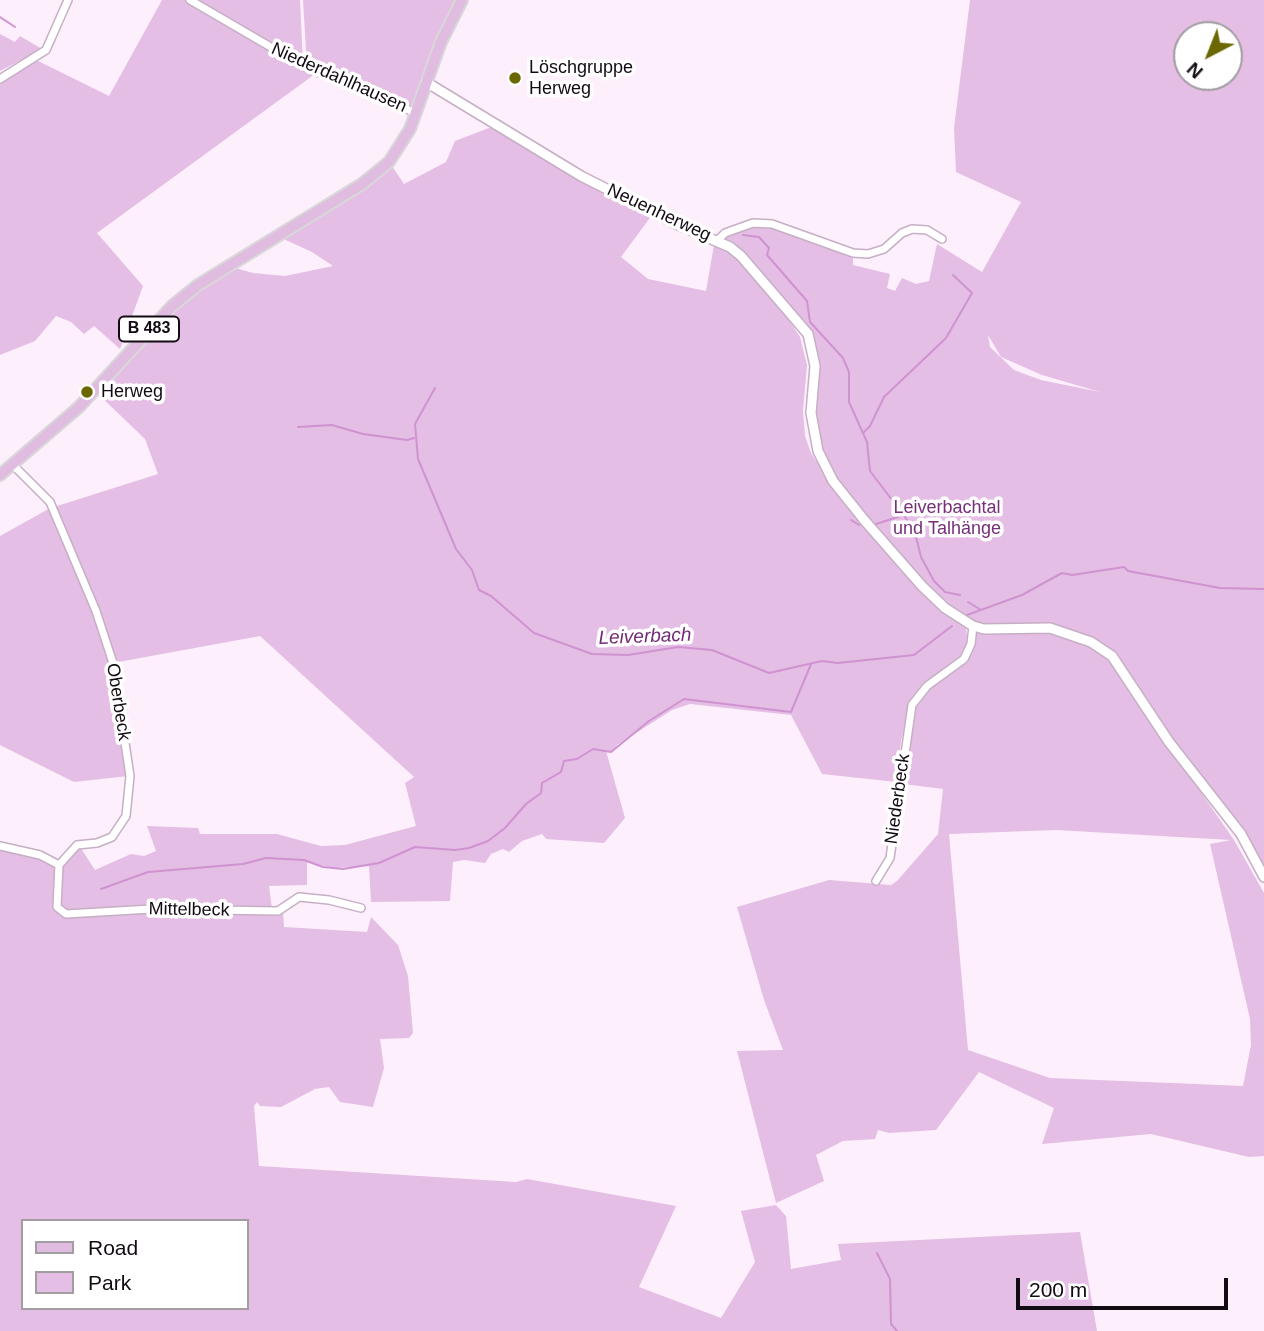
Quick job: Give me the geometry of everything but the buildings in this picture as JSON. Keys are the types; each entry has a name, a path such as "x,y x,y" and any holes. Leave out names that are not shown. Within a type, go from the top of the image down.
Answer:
{"main road":[{"name":"B 483","path":"0,475 85,402 172,306 198,285 379,172 404,143 426,82 462,0"}],"street":[{"path":"0,79 46,50 68,0"},
{"name":"Niederdahlhausen","path":"190,0 305,67 416,113"},
{"name":"Neuenherweg","path":"426,82 581,176 676,224 718,241 725,233 753,223 772,224 853,253 868,254 884,249 902,233 912,229 927,230 942,240"},
{"path":"718,241 741,256 808,334 815,366 812,427 818,451 833,481 922,586 957,618 973,626 984,629 1050,628 1091,642 1112,656 1155,722 1241,834 1264,877"},
{"name":"Oberbeck","path":"12,464 50,502 96,611 113,663 130,776 127,816 119,830 103,842 77,845 59,865"},
{"name":"Niederbeck","path":"876,881 890,858 909,714 918,696 928,686 964,659 971,644 973,626"},
{"path":"0,846 40,855 59,865"},
{"name":"Mittelbeck","path":"59,865 57,907 66,914 151,909 278,911 299,897 329,900 361,908"}],"green space":[{"path":"162,0 186,0 315,74 97,233 143,286 120,349 94,326 84,334 71,322 56,316 35,341 0,355 0,74 30,57 109,96"},
{"path":"195,0 300,0 303,65"},
{"path":"303,0 461,0 415,111 307,67"},
{"name":"Leiverbachtal und Talhänge","path":"970,0 1264,0 1264,870 1245,832 1147,706 1114,653 1051,626 982,626 969,621 964,658 910,704 901,741 897,782 822,774 791,715 690,704 672,710 617,745 613,752 606,751 625,818 604,843 546,839 542,834 522,841 509,852 503,849 491,854 485,863 464,860 453,862 450,901 371,902 369,866 334,868 307,862 307,885 269,886 272,909 132,905 99,910 58,910 60,913 283,911 284,927 367,932 371,917 398,945 408,976 413,1033 409,1038 380,1039 384,1068 373,1107 340,1102 329,1087 315,1089 281,1107 260,1106 257,1102 254,1106 259,1166 516,1182 527,1179 676,1206 639,1287 721,1318 755,1262 741,1211 776,1205 786,1216 791,1269 841,1260 838,1244 1080,1232 1097,1331 0,1331 0,848 61,863 80,847 95,870 131,854 144,856 156,851 147,826 198,828 200,834 277,834 321,846 345,845 416,826 405,783 414,777 260,636 113,663 54,507 158,474 145,439 96,392 173,307 232,267 253,273 285,276 333,266 312,252 279,237 390,163 404,184 446,162 455,141 494,126 581,182 652,215 621,257 648,279 706,291 714,245 739,258 781,308 800,337 807,365 803,411 805,436 811,453 829,481 815,423 817,366 811,333 763,276 724,237 754,223 773,225 853,254 853,265 890,274 887,288 895,291 902,278 916,284 929,281 937,244 982,272 1021,202 956,172 954,128","holes":["988,335 1001,357 1042,375 1100,392 1041,380 1014,370 990,347"]},
{"path":"0,34 15,42 20,36 42,49 0,71"},
{"path":"52,507 80,573 111,663 128,776 74,782 0,745 0,536"},
{"path":"1051,631 1099,650 1116,670 1234,840 1264,893 1264,1156 1249,1157 1151,1134 1042,1144 1054,1108 979,1072 936,1130 889,1133 878,1130 875,1139 843,1141 816,1155 824,1181 776,1203 737,1051 783,1050 764,1000 737,907 829,880 891,885 938,834 943,789 903,784 913,706 929,687 967,660 976,632","holes":["1056,830 1231,840 1210,844 1250,1019 1251,1045 1243,1086 1050,1078 968,1050 949,834"]}],"waterway":[{"path":"0,17 15,27"},
{"path":"743,235 759,237 769,248 767,255 807,301 810,322 843,358 849,372 849,402 867,442 870,471 914,529 921,557 934,581 945,592 960,595"},
{"path":"864,432 870,426 884,397 946,338 972,293 953,275"},
{"name":"Leiverbach","path":"435,388 415,424 418,459 456,549 472,570 479,590 491,596 534,633 592,654 628,655 678,647 712,650 769,673 822,661 838,663 914,655 952,626"},
{"path":"298,427 332,425 363,434 407,440 414,438"},
{"path":"876,524 904,515"},
{"path":"851,520 859,525"},
{"name":"Leiverbach","path":"967,615 1022,595 1062,573 1072,575 1124,567 1128,571 1220,588 1264,589"},
{"path":"968,602 981,610"},
{"path":"101,889 148,872 243,864 266,858 304,860 323,867 343,869 379,863 415,847 455,850 469,848 488,841 505,828 526,804 541,793 542,783 561,772 564,761 577,759 593,749 611,752 649,721 684,699 791,712 811,664"},
{"path":"877,1253 890,1279 891,1324 897,1331"}],"place":[{"name":"Löschgruppe Herweg","path":"515,78"},
{"name":"Herweg","path":"87,392"}]}
